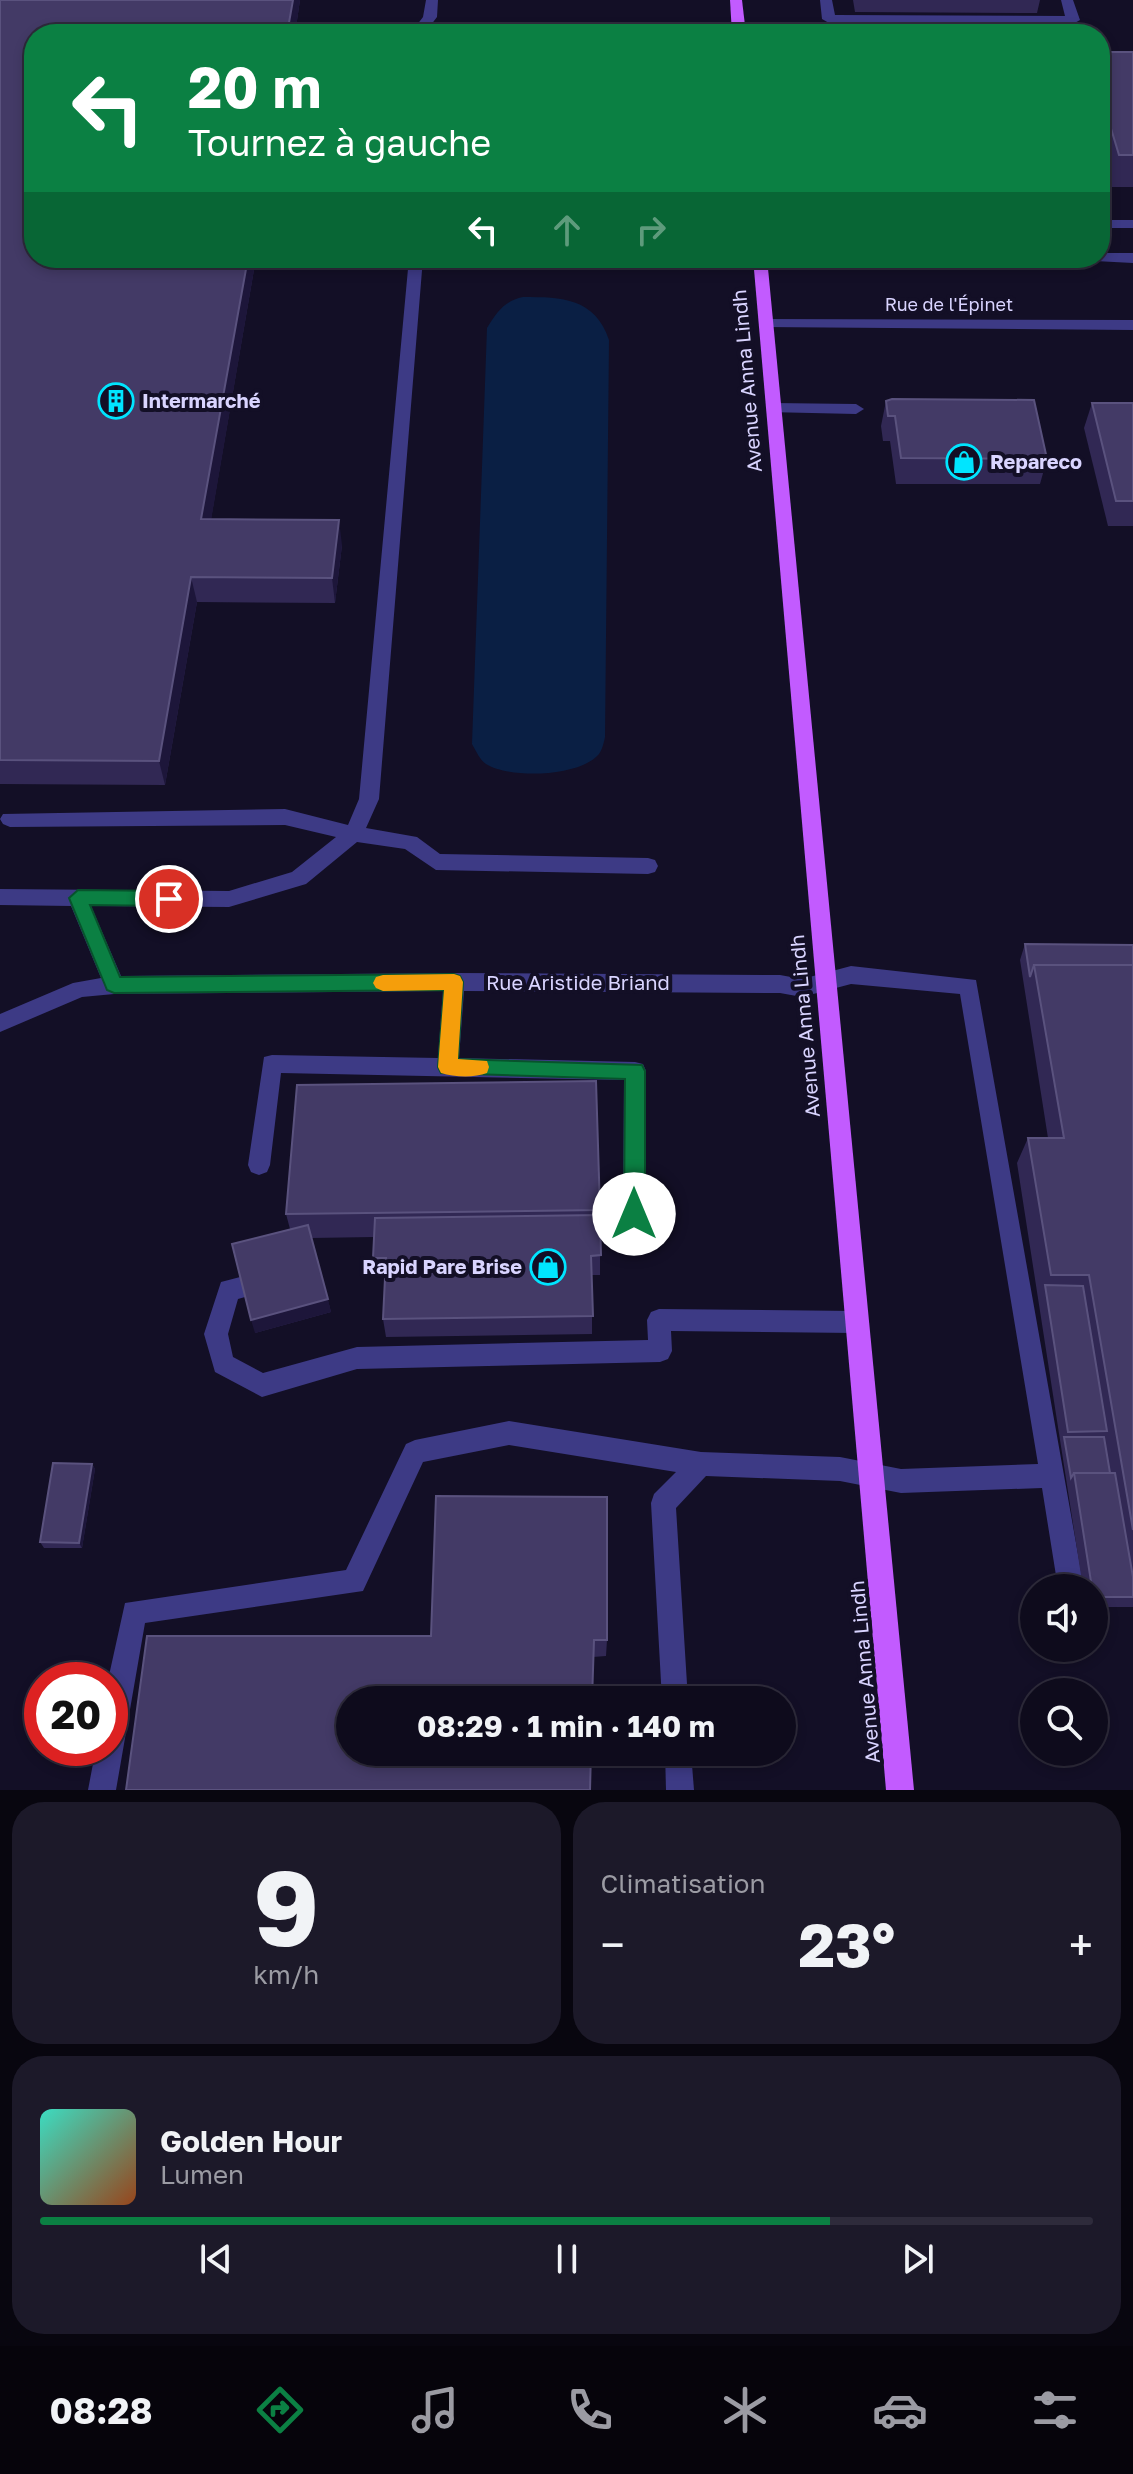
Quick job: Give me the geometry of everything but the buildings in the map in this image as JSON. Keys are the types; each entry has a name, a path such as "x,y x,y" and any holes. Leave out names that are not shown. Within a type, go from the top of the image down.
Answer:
{"main road":[{"path":"736,0 738,24"},
{"name":"Avenue Anna Lindh","path":"761,268 900,1790"}],"street":[{"path":"425,24 430,17 432,0"},
{"path":"826,0 829,19 1073,20 1067,0"},
{"path":"1110,224 1133,224"},
{"path":"1110,258 1133,258"},
{"path":"0,897 229,899 299,878 354,834 369,799 415,268"},
{"name":"Rue de l'Épinet","path":"765,324 1133,325"},
{"path":"773,408 856,409"},
{"path":"10,819 285,817 354,834 410,842 436,862 648,866"},
{"path":"78,898 114,985"},
{"name":"Rue Aristide Briand","path":"0,1023 80,989 114,985 454,982 780,984 802,988 851,975 969,986 1050,1476"},
{"path":"448,1067 454,982"},
{"path":"259,1165 272,1064 635,1071 634,1214"},
{"path":"244,1287 229,1290 216,1334 223,1364 262,1385 357,1358 660,1351 659,1320 855,1322"},
{"path":"125,1662 134,1612 354,1582 415,1452 509,1433 701,1464 815,1467 901,1481 1050,1476 1068,1574"},
{"path":"674,1686 663,1503 701,1464"},
{"path":"102,1790 106,1766"},
{"path":"679,1766 680,1790"}],"water":[{"path":"523,297 564,300 586,308 603,326 609,340 605,737 600,752 590,762 544,773 497,769 484,762 472,744 487,328 502,308"}],"slow traffic":[{"path":"383,983 454,982 448,1067 480,1067"}],"place":[{"name":"Intermarché","path":"116,401"},
{"name":"Repareco","path":"964,462"},
{"name":"Rapid Pare Brise","path":"548,1267"}],"route":[{"path":"169,899 78,898 114,985 454,982 448,1067 635,1071 634,1214"}]}
